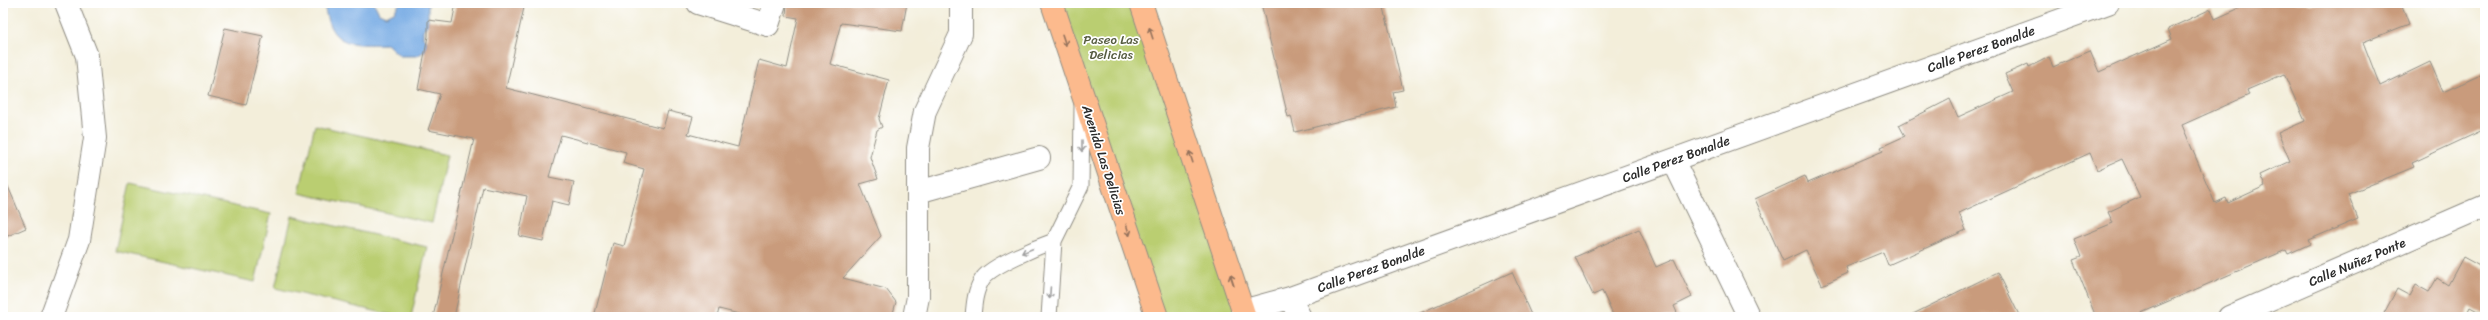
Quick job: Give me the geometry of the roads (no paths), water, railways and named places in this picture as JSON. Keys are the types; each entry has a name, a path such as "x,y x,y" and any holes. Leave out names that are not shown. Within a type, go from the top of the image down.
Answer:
{"main road":[{"name":"Avenida Las Delicias","path":"1052,3 1157,317"},
{"path":"1141,3 1243,314"}],"street":[{"path":"51,317 79,240 94,138 87,56 66,3"},
{"path":"698,3 768,25 775,3"},
{"path":"914,317 918,297 918,148 921,126 925,111 960,34 961,3"},
{"name":"Calle Perez Bonalde","path":"1243,314 1673,160 2076,8 2108,3"},
{"path":"918,192 1039,158"},
{"path":"1673,160 1749,317"},
{"name":"Calle Nuñez Ponte","path":"2229,317 2485,206"},
{"path":"1290,298 1300,317"}],"lane":[{"path":"1049,317 1054,241 1082,186 1082,93"},
{"path":"973,317 974,298 983,278 1019,255 1054,241"}],"water":[{"path":"324,3 374,3 379,13 386,16 394,12 400,3 428,3 428,24 423,30 423,37 427,42 425,51 417,56 400,56 387,44 362,44 344,40 337,36 331,28"}],"park label":[{"name":"Paseo Las Delicias","path":"1111,46"}]}
